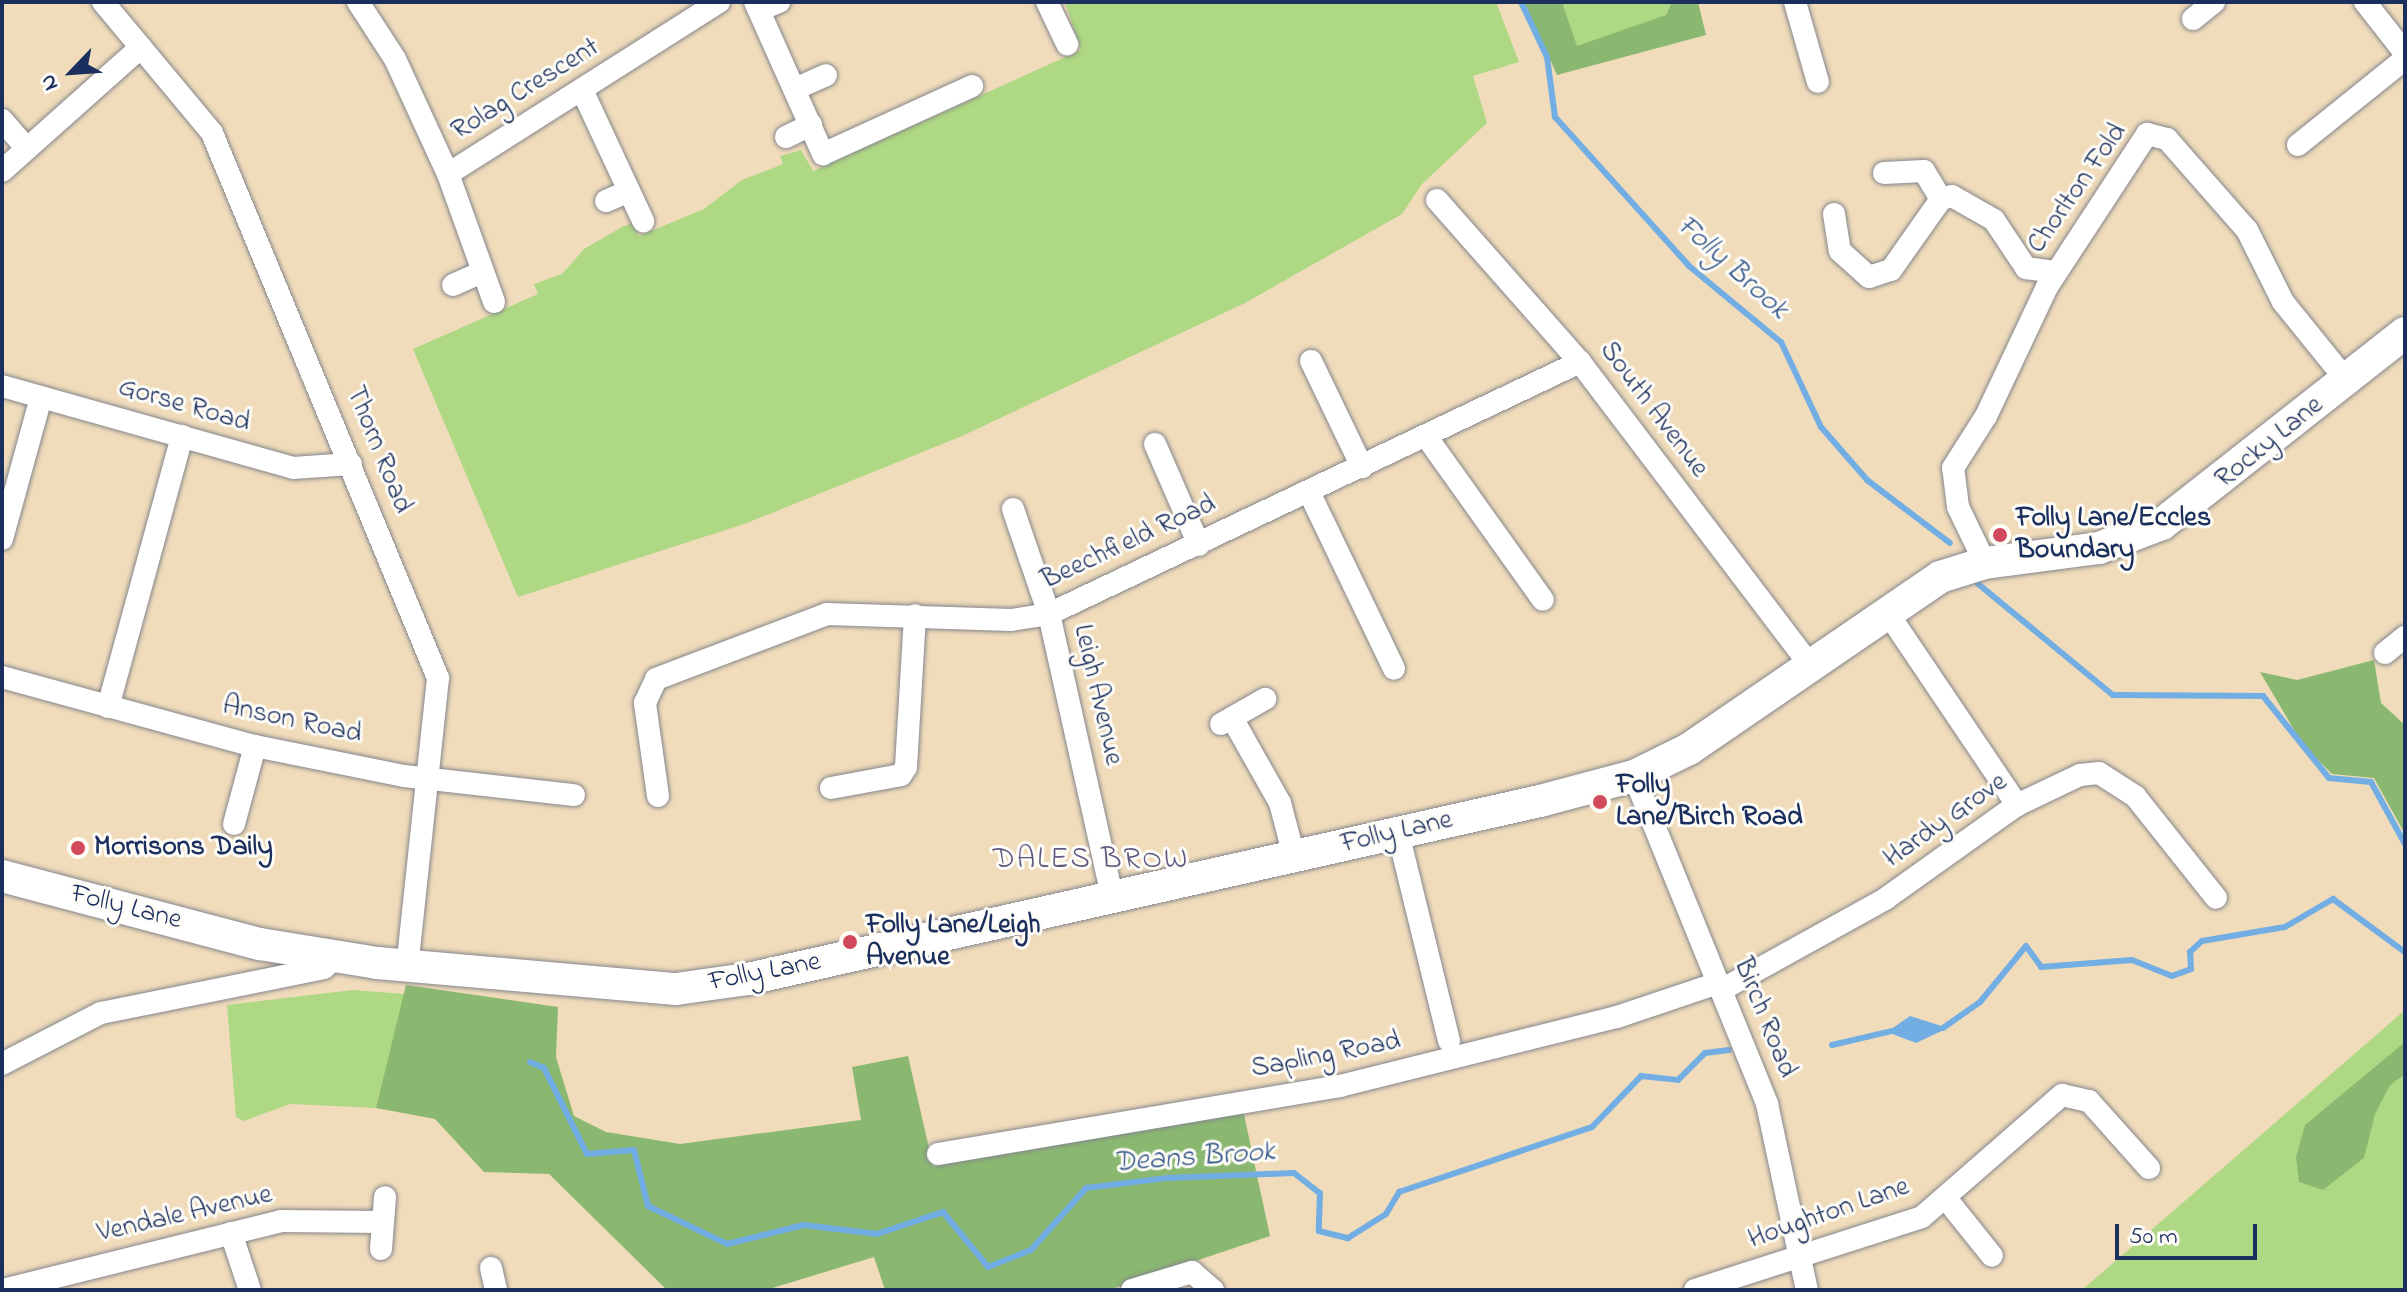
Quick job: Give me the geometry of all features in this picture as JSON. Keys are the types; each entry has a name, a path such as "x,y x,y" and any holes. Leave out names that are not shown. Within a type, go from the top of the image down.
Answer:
{"main road":[{"name":"Rocky Lane","path":"1985,563 2099,548 2162,524 2405,333"},
{"name":"Folly Lane","path":"2,876 337,956 407,968 628,989 706,986 1398,833 1634,776 1689,749 1940,577 1985,563"}],"street":[{"name":"Thorn Road","path":"103,2 218,145 438,678 431,779 407,968"},
{"name":"Rolag Crescent","path":"358,2 399,66 448,174 719,2"},
{"path":"1047,2 1067,44"},
{"path":"1795,2 1818,82"},
{"path":"2193,19 2214,2"},
{"path":"2298,145 2405,56 2365,2"},
{"path":"764,5 823,154 972,86"},
{"path":"2,171 141,47"},
{"path":"795,89 826,75"},
{"path":"582,90 643,221"},
{"path":"2,120 27,149"},
{"path":"786,137 811,125"},
{"name":"Chorlton Fold","path":"1985,563 1958,507 1953,468 1986,416 2056,272 2147,134 2167,139 2247,230 2283,302 2347,381"},
{"path":"1884,173 1924,171 1941,199"},
{"path":"448,174 480,273 494,302"},
{"path":"606,201 629,191"},
{"path":"1834,214 1840,251 1869,277 1881,276 1941,199 1952,196 1994,220 2026,268 2056,272"},
{"name":"South Avenue","path":"1437,200 1580,362 1811,666"},
{"path":"453,285 480,273"},
{"path":"1311,361 1362,467"},
{"name":"Beechfield Road","path":"658,796 645,703 656,679 827,614 1011,620 1049,614 1580,362"},
{"name":"Gorse Road","path":"2,386 302,470 351,464"},
{"path":"2,539 41,397"},
{"path":"108,707 182,436"},
{"path":"1426,436 1543,600"},
{"path":"1155,444 1199,545"},
{"path":"1309,492 1394,669"},
{"name":"Leigh Avenue","path":"1013,509 1049,614 1112,897"},
{"path":"1887,612 2017,805"},
{"path":"831,788 892,778 906,767 915,615"},
{"path":"2385,653 2405,637"},
{"name":"Anson Road","path":"2,677 255,746 431,779 574,795"},
{"path":"1265,699 1226,722 1280,803 1294,856"},
{"path":"234,824 255,746"},
{"name":"Hardy Grove","path":"1719,986 1885,899 2017,805 2080,775 2115,779 2177,841 2216,898"},
{"name":"Birch Road","path":"1634,776 1767,1104 1796,1256 1807,1290"},
{"path":"1398,833 1449,1041"},
{"path":"2,1064 101,1013 324,968 337,956"},
{"name":"Sapling Road","path":"938,1154 1340,1086 1617,1017 1719,986"},
{"name":"Houghton Lane","path":"1695,1290 1901,1224 1948,1201 2062,1095 2095,1107 2149,1168"},
{"path":"381,1249 385,1197"},
{"path":"1948,1201 1992,1256"},
{"name":"Vendale Avenue","path":"3,1290 281,1221 383,1222"},
{"path":"231,1233 250,1290"},
{"path":"1132,1290 1192,1272 1213,1290"}],"green space":[{"path":"1065,2 1496,2 1519,62 1473,76 1487,123 1422,184 1402,214 1245,303 962,436 747,523 518,597 413,349 538,294 534,284 562,274 584,249 622,227 632,223 639,236 704,209 742,180 783,164 780,156 801,150 813,171 1081,50"},
{"path":"1524,2 1562,2 1577,46 1666,15 1672,2 1698,2 1706,35 1557,75"},
{"path":"1562,2 1672,2 1666,15 1590,47 1576,46"},
{"path":"2374,660 2381,703 2405,725 2405,834 2374,778 2332,774 2303,745 2260,672 2297,680"},
{"path":"406,985 558,1007 556,1057 574,1116 606,1132 680,1144 861,1120 852,1067 908,1056 933,1166 1243,1110 1270,1236 1109,1290 885,1290 874,1257 766,1290 667,1290 549,1174 484,1172 435,1119 376,1108"},
{"path":"353,990 405,994 376,1108 290,1104 244,1121 236,1117 227,1005"},
{"path":"2405,1010 2405,1290 2082,1290"},
{"path":"2405,1042 2405,1074 2390,1085 2375,1114 2364,1158 2323,1190 2299,1182 2296,1157 2305,1125"}],"water":[{"path":"1910,1016 1948,1028 1916,1043 1887,1032"}],"waterway":[{"name":"Folly Brook","path":"1521,2 1547,57 1555,117 1689,266 1781,342 1821,427 1867,480 1950,543"},
{"name":"Folly Brook","path":"1977,583 2113,695 2263,696 2329,778 2371,782 2405,844"},
{"name":"Deans Brook","path":"1943,1028 1980,1002 2026,946 2041,967 2132,960 2172,976 2191,969 2190,952 2202,941 2285,927 2333,899 2405,952"},
{"path":"1832,1045 1892,1031"},
{"name":"Deans Brook","path":"530,1062 544,1068 587,1154 634,1150 648,1206 727,1244 804,1225 877,1234 943,1212 988,1267 1031,1250 1086,1188 1168,1178 1294,1173 1320,1193 1319,1231 1348,1238 1386,1214 1399,1192 1592,1127 1641,1076 1678,1080 1705,1053 1729,1050"}],"place":[{"name":"Folly Lane/Eccles Boundary","path":"2000,535"},
{"name":"Folly Lane/Birch Road","path":"1600,802"},
{"name":"Morrisons Daily","path":"78,848"},
{"name":"Folly Lane/Leigh Avenue","path":"850,942"}],"district":[{"name":"DALES BROW","path":"1091,860"}]}
